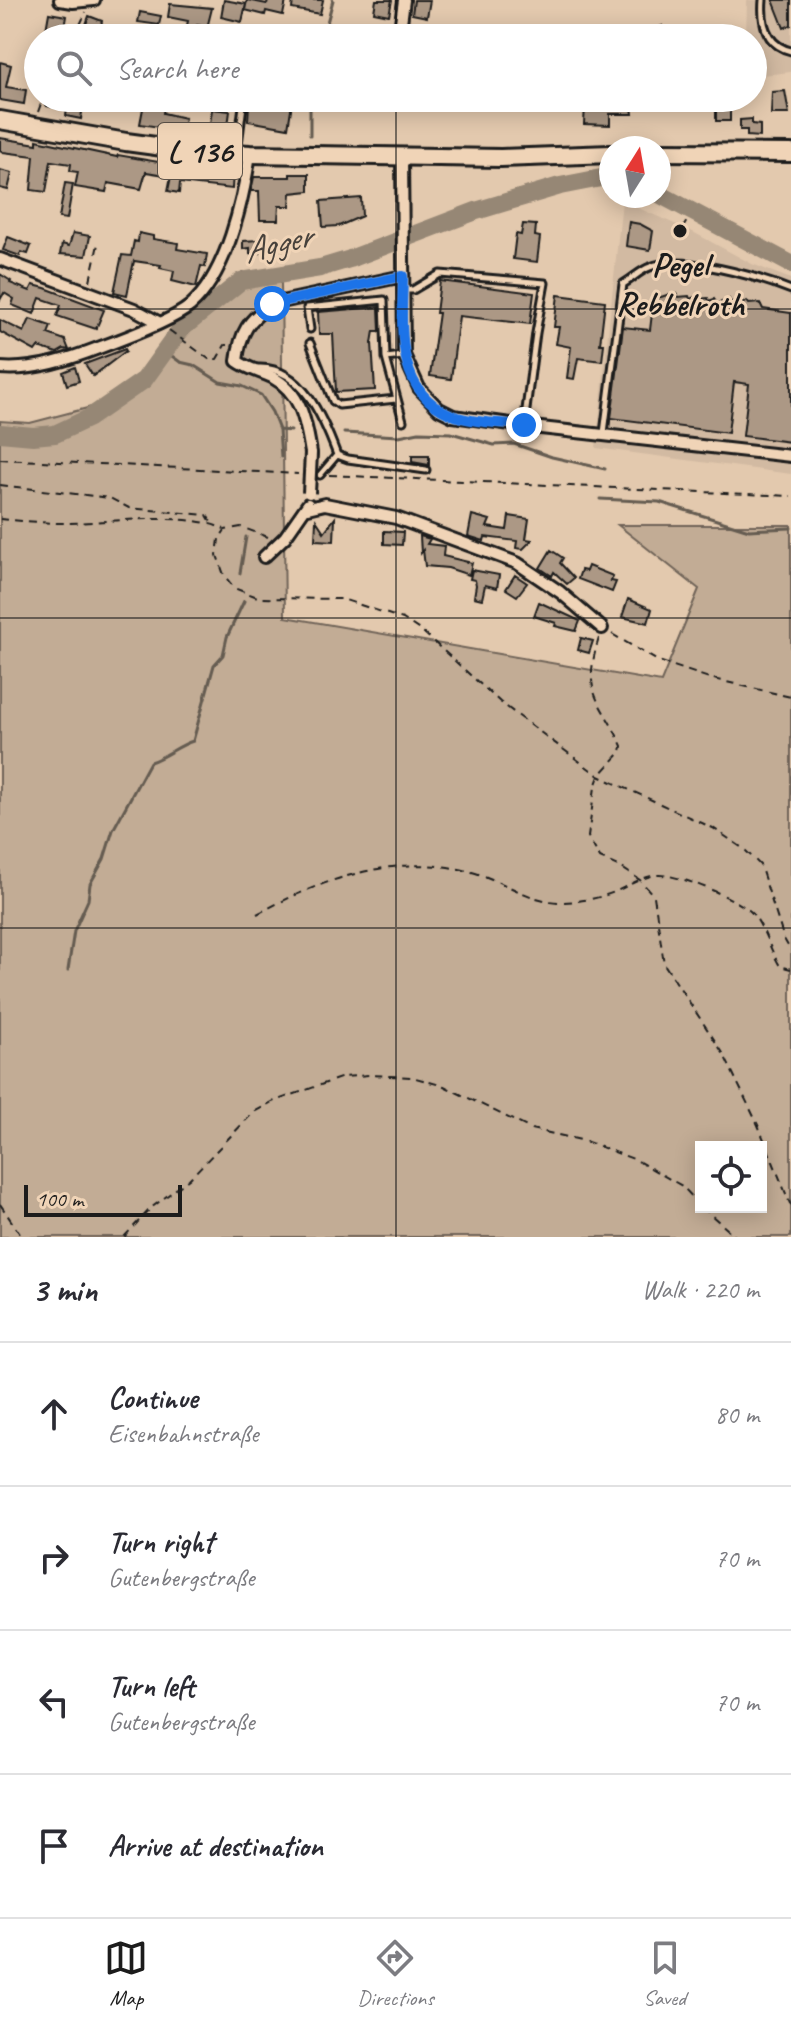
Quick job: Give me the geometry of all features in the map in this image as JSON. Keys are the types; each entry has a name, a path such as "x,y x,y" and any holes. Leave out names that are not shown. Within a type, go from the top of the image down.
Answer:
{"main road":[{"name":"L 136","path":"0,120 141,144 244,154 402,158 599,155"},
{"path":"671,152 791,153"}],"street":[{"path":"60,0 93,0"},
{"path":"401,24 404,0"},
{"path":"0,368 45,365 79,355 162,325 189,307 212,276 229,239 240,203 244,154"},
{"path":"402,158 404,355 419,388 439,409 453,416 791,456"},
{"path":"0,259 134,309 162,325"},
{"path":"264,557 308,508 311,453 305,415 293,394 279,381 248,369 237,361 243,333 254,316 272,304 403,276"},
{"path":"308,508 325,504 396,518 517,563 560,592 602,628"}],"lane":[{"path":"763,0 763,24"},
{"path":"767,33 779,48 791,51"},
{"path":"244,112 244,154"},
{"path":"604,434 623,284 651,266 678,264 760,277 791,290"},
{"path":"403,290 413,290 440,274 545,283 524,425"},
{"path":"310,329 307,308 384,300 386,358 403,421"},
{"path":"310,343 333,401 339,405 396,399"},
{"path":"386,358 404,355"},
{"path":"248,369 261,367 275,370 288,376 305,392 319,414 337,455 426,470"},
{"path":"320,475 337,455"}],"path":[{"path":"81,24 93,0"},
{"path":"37,126 38,112"},
{"path":"682,229 687,221"},
{"path":"88,291 98,244"},
{"path":"162,325 208,359 217,359 225,345 238,350"},
{"path":"0,459 791,496"},
{"path":"0,485 110,498 129,508 207,515 212,523"},
{"path":"0,519 56,523 180,520 212,523 225,530 241,527 269,537 285,537"},
{"path":"225,530 219,539 217,555 224,575 234,588 260,598 342,599 403,619 424,633 500,702 599,776 713,828 744,849 760,865 784,939 791,951"},
{"path":"791,697 709,678 656,660 602,628 594,653 593,694 622,746 621,752 599,776 592,801 588,837 600,858 640,880 654,896 664,964 723,1053 758,1125 791,1206"},
{"path":"257,914 286,899 339,880 378,867 402,864 473,872 521,893 557,902 606,895 658,875 676,878 750,910 780,966 791,969"},
{"path":"124,1237 151,1208 189,1179 254,1112 272,1102 343,1077 369,1075 412,1077 444,1086 531,1129 585,1141 636,1160 682,1186 695,1199"},
{"path":"0,1204 22,1237"},
{"path":"710,1213 736,1237"}],"shaded area":[{"path":"747,0 791,0 791,72 767,75 767,24 746,24"},
{"path":"621,208 638,208 691,231 752,264 791,279 791,474 596,448"},
{"path":"242,272 281,281 285,617 661,682 699,589 618,525 791,525 791,1237 0,1237 0,421 30,423 95,406 168,357"}],"building":[{"path":"224,0 246,4 242,22 221,17"},
{"path":"247,0 267,4 268,0 286,1 283,15 266,11 265,15 245,10"},
{"path":"293,0 323,0 320,14 292,9"},
{"path":"376,0 392,0 389,15 374,12"},
{"path":"414,0 430,0 427,17 412,14"},
{"path":"773,0 791,0 791,25 784,28"},
{"path":"170,4 212,8 208,24 187,24 188,21 168,17"},
{"path":"140,12 161,16 159,24 138,22"},
{"path":"49,13 67,16 66,24 47,24"},
{"path":"89,16 102,21 102,24 86,24"},
{"path":"0,62 11,65 6,87 24,90 24,104 0,100"},
{"path":"785,91 789,114 771,114 772,92"},
{"path":"67,112 82,112 81,119 66,116"},
{"path":"142,112 163,112 185,118 183,128 179,127 178,130 140,124"},
{"path":"212,112 230,112 228,126 210,124"},
{"path":"249,112 291,112 288,128 248,121"},
{"path":"585,112 633,112 610,114 610,125 584,124"},
{"path":"716,112 730,112 730,121 716,121"},
{"path":"752,119 752,124 760,125 760,137 747,136 747,130 740,130 740,120"},
{"path":"0,138 37,144 37,140 117,157 233,172 232,189 180,183 179,193 168,191 171,176 146,172 141,189 108,183 106,192 75,187 78,172 70,171 71,164 51,161 46,192 31,190 34,156 3,152 0,150"},
{"path":"0,170 12,173 8,190 0,188"},
{"path":"290,174 309,174 309,191 291,193 290,206 279,206 278,220 260,220 259,191 251,191 254,177 290,177"},
{"path":"65,183 73,184 67,219 59,218"},
{"path":"361,198 362,216 339,226 323,227 321,201"},
{"path":"629,222 653,231 650,250 626,246"},
{"path":"523,224 536,225 535,236 540,237 537,262 513,259 516,234 521,235"},
{"path":"73,233 90,236 86,256 60,254 62,244 69,246"},
{"path":"139,233 178,243 177,249 207,254 196,287 172,281 174,271 160,268 161,265 134,261 127,295 114,292 122,255 131,256"},
{"path":"8,237 31,246 28,254 21,252 20,256 3,250"},
{"path":"259,240 260,253 250,254 250,248 243,249 243,241"},
{"path":"0,274 10,283 30,291 33,285 45,288 104,310 96,329 57,316 61,305 40,298 34,314 12,305 14,299 4,293 0,300"},
{"path":"440,281 534,293 530,324 459,316 451,379 430,376"},
{"path":"670,294 672,297 677,294 678,297 689,296 690,299 714,299 717,304 729,299 730,302 741,301 742,304 747,301 749,304 760,303 763,309 791,313 791,442 743,436 749,384 734,382 728,433 611,418 623,327 650,330 654,297"},
{"path":"558,295 605,301 600,344 604,344 602,361 578,358 574,379 567,378 571,347 556,344 559,327 554,327"},
{"path":"379,307 380,331 374,331 372,343 375,390 336,392 333,334 319,334 318,312"},
{"path":"30,319 51,326 48,334 65,340 69,350 57,353 38,347 35,351 0,332 0,320 24,332"},
{"path":"125,349 93,376 85,364"},
{"path":"75,367 79,381 67,385 63,372"},
{"path":"412,456 429,456 429,465 412,462"},
{"path":"472,515 490,520 487,527 507,530 509,516 529,519 526,539 532,540 523,549 516,548 517,541 485,537 484,541 468,536"},
{"path":"335,518 334,541 315,540 316,520 324,532"},
{"path":"384,531 403,532 402,545 384,544"},
{"path":"420,536 430,539 427,544 444,546 443,556 472,563 469,575 448,568 425,566"},
{"path":"551,550 563,558 560,563 574,578 567,584 554,572 552,576 540,568"},
{"path":"588,566 613,576 611,581 616,582 612,592 578,579 581,570 586,571"},
{"path":"472,570 499,575 497,588 485,585 482,599 474,597 476,585 475,580 470,579"},
{"path":"515,575 527,583 517,596 506,589"},
{"path":"628,599 652,609 648,623 622,617"},
{"path":"539,602 580,621 576,631 534,616"},
{"path":"581,638 593,641 589,653 578,650"}],"waterway":[{"path":"327,24 333,0"},
{"path":"310,112 310,135"},
{"name":"Agger","path":"0,433 55,434 89,418 144,380 180,330 241,281 320,268 476,211 560,186 599,178"},
{"name":"Agger","path":"671,200 791,264"},
{"path":"165,351 220,382 242,386 261,395 279,430 291,431"},
{"path":"279,430 281,457"},
{"path":"344,433 399,436 419,432 451,433 494,445 514,444 552,457 605,469"},
{"path":"600,499 659,502 749,530 791,528"},
{"path":"240,573 246,537"},
{"path":"68,970 74,931 113,830 150,762 193,741 214,665 223,655 227,637 244,601"}],"place":[{"name":"Pegel Rebbelroth","path":"680,231"}],"route":[{"path":"272,304 403,276 404,355 411,376 427,398 453,416 524,425"}]}
